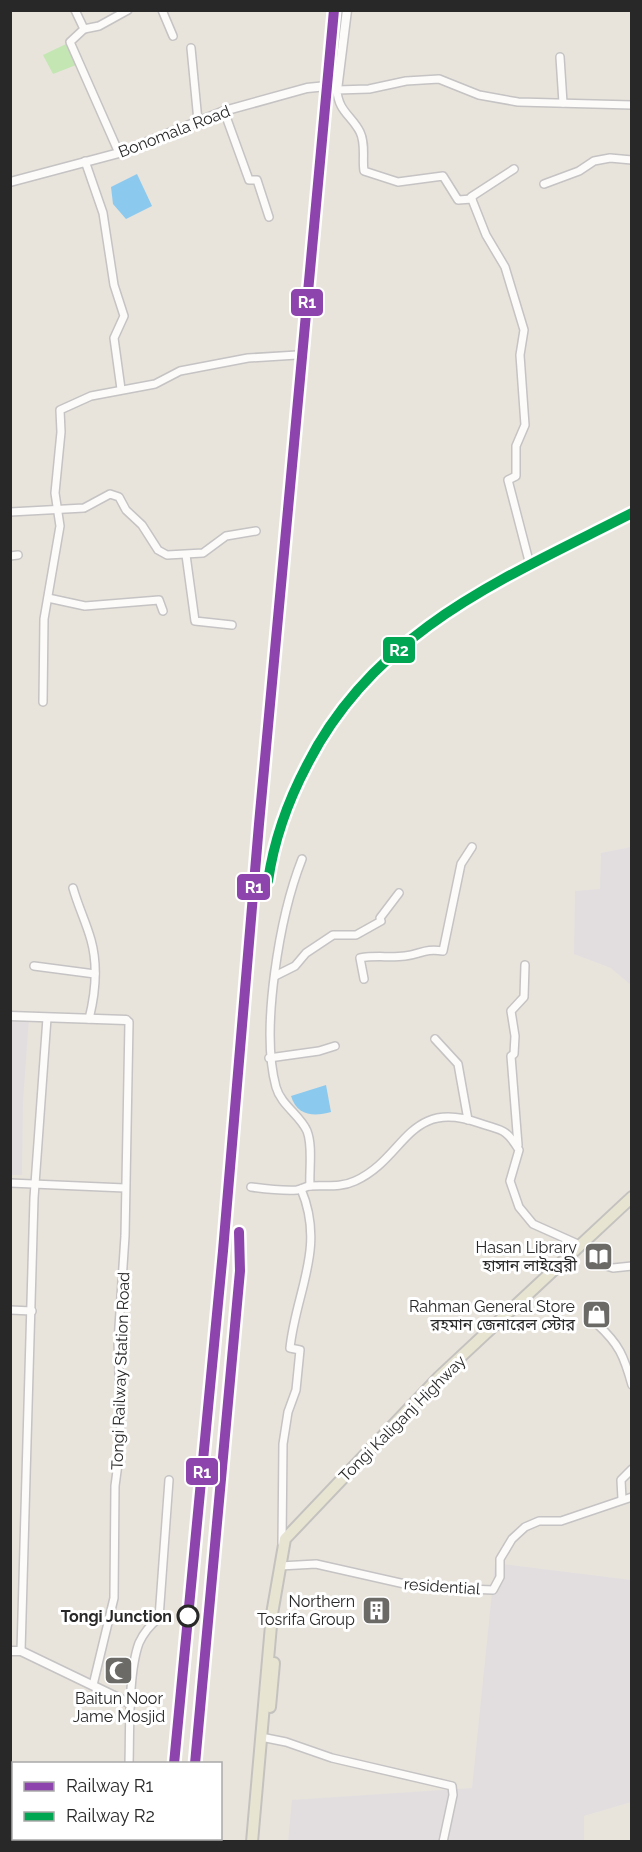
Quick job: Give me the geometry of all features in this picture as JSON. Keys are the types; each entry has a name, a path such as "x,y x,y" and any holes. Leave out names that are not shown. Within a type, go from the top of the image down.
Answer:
{"main road":[{"name":"Tongi Kaliganj Highway","path":"282,1545 288,1534 439,1377 632,1197"},
{"path":"245,1842 259,1678 272,1614 282,1545"},
{"path":"252,1842 272,1614"},
{"path":"258,1842 274,1660 272,1614"}],"street":[{"path":"75,10 84,29"},
{"path":"119,153 70,42 84,29 99,26 128,10"},
{"path":"162,10 173,36"},
{"path":"346,10 337,90 342,110 360,131 364,171 398,182 443,176 458,200 472,199"},
{"path":"190,48 198,121"},
{"path":"560,57 563,103"},
{"path":"337,90 369,89 406,81 439,79 479,95 518,102 632,105"},
{"name":"Bonomala Road","path":"10,182 119,153 224,111 307,88 327,86 337,90"},
{"path":"224,111 249,180 257,180 269,217"},
{"path":"544,184 579,171 594,160 610,158 632,160"},
{"path":"85,161 103,213 114,285 124,316 114,338 121,389"},
{"path":"514,170 474,193 472,199 486,235 505,267 524,330 520,355 525,425 516,446 518,471 516,476 508,480 529,561"},
{"path":"44,702 43,634 60,526 56,482 61,432 60,410 91,396 155,384 180,371 226,361 297,355"},
{"path":"10,512 84,508 115,495 126,510 142,525 158,550 167,555 203,553 226,536 256,531"},
{"path":"186,555 195,621 232,625"},
{"path":"48,598 85,606 159,600 163,611"},
{"path":"364,979 360,958 375,955 406,956 428,949 443,951 461,864 472,847"},
{"path":"302,859 283,925 275,976 269,1058 278,1092 309,1135 310,1186"},
{"path":"73,888 91,941 95,974 89,1019"},
{"path":"275,976 295,966 306,953 333,935 356,934 381,921 380,918 399,893"},
{"path":"525,965 524,998 511,1011 515,1036 514,1054 511,1056 512,1090 519,1150 510,1181 519,1207 533,1224 583,1243 600,1264 613,1268 632,1266"},
{"path":"34,966 95,974"},
{"path":"10,1016 126,1020"},
{"path":"21,1651 35,1184 47,1018"},
{"name":"Tongi Railway Station Road","path":"93,1685 114,1598 115,1485 121,1441 118,1342 125,1236 124,1188 129,1022 126,1020"},
{"path":"435,1039 458,1064 468,1120"},
{"path":"269,1058 320,1051 335,1046"},
{"path":"251,1187 301,1189 310,1186 344,1185 358,1180 386,1160 399,1141 423,1122 445,1118 468,1120 498,1127 512,1139 519,1150"},
{"path":"10,1183 124,1188"},
{"path":"282,1545 283,1444 288,1412 296,1390 300,1350 290,1348 307,1263 312,1253 312,1225 301,1189"},
{"path":"10,1310 32,1311"},
{"path":"597,1324 611,1336 625,1358 632,1385"},
{"path":"622,1499 621,1480 632,1469"},
{"path":"129,1762 131,1704 139,1644 147,1629 159,1618 169,1480"},
{"name":"residential","path":"280,1566 316,1564 418,1587 493,1590 500,1577 500,1559 513,1539 525,1527 539,1521 561,1521 632,1497"},
{"path":"10,1651 21,1651 131,1704"},
{"path":"266,1738 286,1742 332,1758 452,1786 453,1795 442,1842"}],"shaded area":[{"path":"632,847 631,985 611,968 574,954 575,891 600,889 601,853"},
{"path":"11,1017 29,1017 23,1101 22,1175 11,1175"},
{"path":"495,1563 631,1580 631,1802 584,1816 584,1841 288,1842 292,1800 472,1788"}],"green space":[{"path":"66,44 76,65 53,74 43,55"}],"water":[{"path":"137,174 152,206 126,219 113,204 111,187"},
{"path":"326,1085 331,1112 312,1114 297,1108 291,1096"}],"rail line":[{"name":"R1","path":"174,1762 223,1251 259,824 334,10"},
{"name":"R2","path":"268,881 278,836 300,779 335,718 369,678 406,643 447,613 537,561 632,513"},
{"name":"R1","path":"195,1762 240,1271 239,1232"}],"place":[{"name":"Hasan Library হাসান লাইব্রেরী","path":"598,1256"},
{"name":"Rahman General Store রহমান জেনারেল স্টোর","path":"596,1315"},
{"name":"Northern Tosrifa Group","path":"376,1610"},
{"name":"Tongi Junction","path":"188,1616"},
{"name":"Baitun Noor Jame Mosjid","path":"119,1670"}]}
